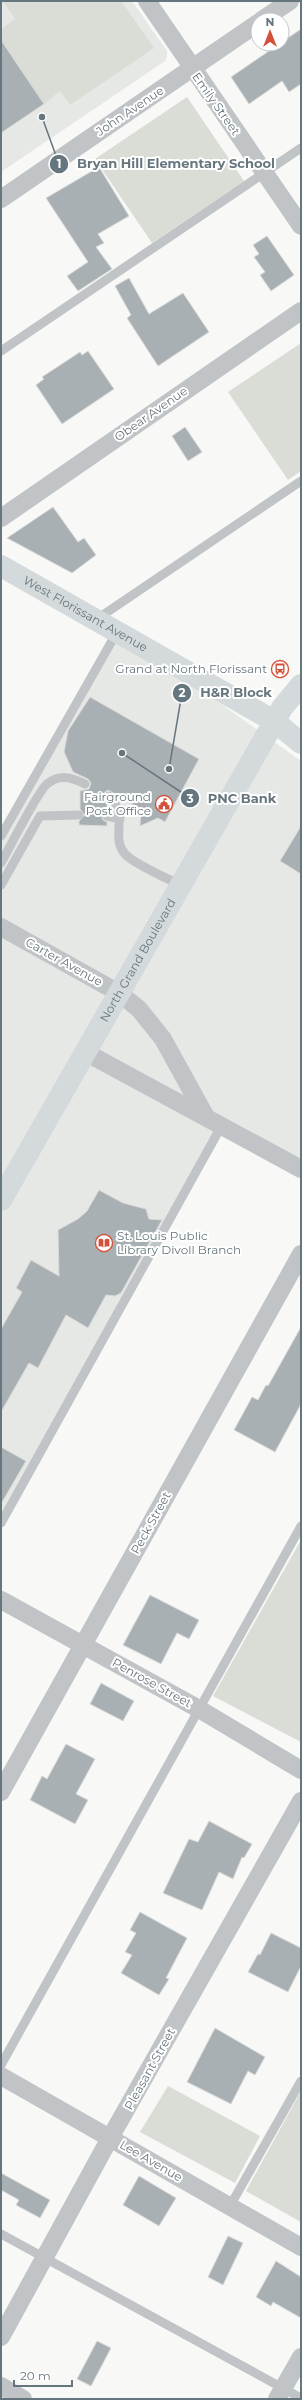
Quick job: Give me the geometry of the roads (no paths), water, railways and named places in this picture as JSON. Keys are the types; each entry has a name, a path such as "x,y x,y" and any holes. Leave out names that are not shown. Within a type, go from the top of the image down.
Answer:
{"main road":[{"name":"West Florissant Avenue","path":"1,566 97,619 274,721 301,744"},
{"name":"North Grand Boulevard","path":"1,1200 274,721 282,708 301,685"}],"street":[{"name":"Emily Street","path":"147,1 301,226"},
{"path":"274,12 290,1"},
{"name":"John Avenue","path":"1,199 250,28"},
{"name":"Obear Avenue","path":"1,518 301,311"},
{"name":"Carter Avenue","path":"1,927 119,993 139,1009 163,1038 206,1117"},
{"path":"85,1052 301,1169"},
{"name":"Peck Street","path":"1,1792 301,1254"},
{"name":"Penrose Street","path":"1,1600 199,1709 301,1770"},
{"name":"Pleasant Street","path":"1,2337 110,2138 301,1801"},
{"name":"Lee Avenue","path":"1,2076 301,2247"},
{"path":"280,2393 301,2357"},
{"path":"1,2386 23,2399"}],"lane":[{"path":"1,351 301,148"},
{"path":"97,619 301,481"},
{"path":"1,836 118,631"},
{"path":"1,863 46,785 63,777 71,777 85,784"},
{"path":"109,796 117,803 120,819 119,842 126,856 180,886"},
{"path":"1,885 40,816 80,815"},
{"path":"107,816 120,819"},
{"path":"1,1523 222,1126"},
{"path":"1,2065 301,1526"},
{"path":"230,2206 301,2081"},
{"path":"1,2234 280,2393 301,2398"}],"place":[{"name":"Bryan Hill Elementary School","path":"42,117"},
{"name":"Grand at North Florissant","path":"280,669"},
{"name":"PNC Bank","path":"122,753"},
{"name":"H&R Block","path":"169,769"},
{"name":"Fairground Post Office","path":"164,804"},
{"name":"St. Louis Public Library Divoll Branch","path":"104,1243"}]}
